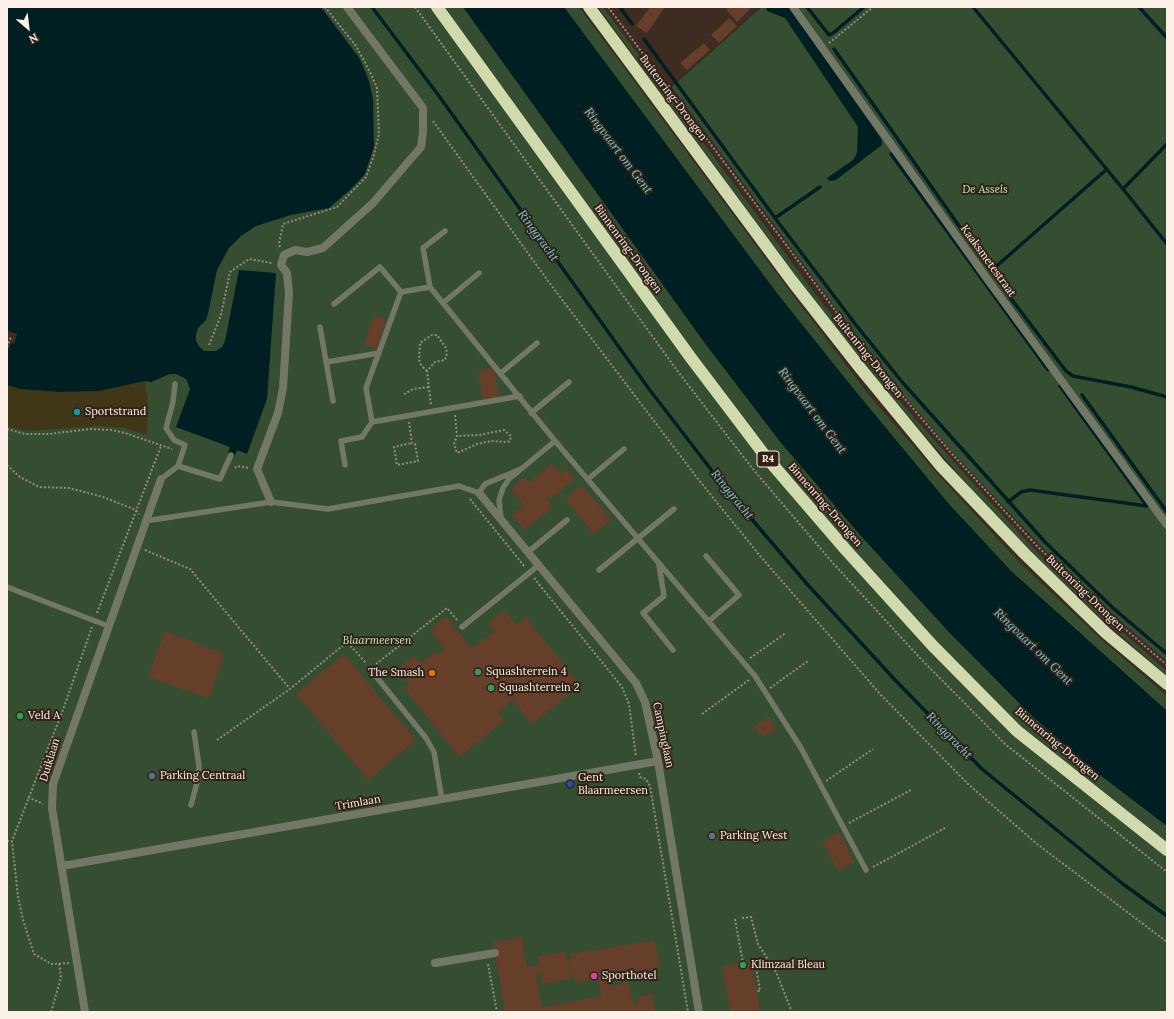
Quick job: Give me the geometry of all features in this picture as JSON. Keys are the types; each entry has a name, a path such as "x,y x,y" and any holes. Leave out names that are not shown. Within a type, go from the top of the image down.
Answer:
{"highway":[{"name":"Binnenring-Drongen","path":"437,7 691,358 766,457 846,550 934,646 1018,731 1167,850"},
{"name":"Buitenring-Drongen","path":"589,7 792,281 861,369 940,465 1025,554 1106,633 1167,684"}],"street":[{"path":"271,502 257,469 278,413 283,388 289,293 287,273 281,265 284,255 295,250 307,252 322,248 373,203 421,147 423,132 423,108 347,7"},
{"name":"Kaaksmetestraat","path":"793,7 1167,525"},
{"name":"Duiklaan","path":"85,1012 52,808 53,784 161,479"},
{"name":"Campinglaan","path":"479,493 636,683 645,702 658,761 699,1012"},
{"name":"Trimlaan","path":"62,866 658,761"},
{"path":"435,963 495,953"}],"lane":[{"path":"445,231 423,248 430,287 520,396 531,413 755,676 766,691 820,785 866,870"},
{"path":"334,304 380,266 401,292"},
{"path":"443,303 480,273"},
{"path":"401,292 430,287"},
{"path":"345,466 340,441 362,437 372,422 366,388 401,292"},
{"path":"320,327 333,401"},
{"path":"501,373 537,343"},
{"path":"327,362 379,353"},
{"path":"531,413 569,382"},
{"path":"161,479 178,466 185,445 174,440 166,428 173,402 175,384"},
{"path":"372,422 520,396"},
{"path":"501,519 499,500 503,488 521,469 555,441"},
{"path":"588,479 624,449"},
{"path":"178,466 220,479 231,455"},
{"path":"146,521 271,502 328,509 459,486 479,493 486,484 521,469"},
{"path":"599,570 674,509"},
{"path":"528,552 567,520"},
{"path":"706,556 739,595 709,621"},
{"path":"462,627 539,565"},
{"path":"659,565 664,596 643,613 673,650"},
{"path":"7,587 108,626"},
{"path":"370,669 426,738 434,752 442,800"},
{"path":"191,805 198,779 199,766 194,732"}],"path":[{"path":"284,255 279,244 283,224 337,207 366,177 373,158 379,134 377,88 356,46 325,7"},
{"path":"608,7 876,365 952,454 1037,546 1118,624 1167,665"},
{"path":"822,49 873,7"},
{"path":"423,108 548,281 698,479 761,557 881,695 968,784 1008,819 1037,844 1167,942"},
{"path":"209,345 220,315 230,272 249,259 281,265"},
{"path":"427,371 421,365 419,360 420,343 432,335 437,335 446,348 447,357 445,360 431,364 427,371 432,412"},
{"path":"7,347 11,336"},
{"path":"404,394 413,389 428,387"},
{"path":"454,408 457,436 454,444 457,453 477,444 507,442 510,441 511,436 504,430 473,436 457,436"},
{"path":"408,416 412,443 415,444 418,461 397,465 394,447 412,443"},
{"path":"7,429 26,434 48,434 91,429 111,430 125,433 182,453"},
{"path":"94,620 161,446"},
{"path":"7,465 20,477 39,487 69,488 103,497 136,510 146,521"},
{"path":"220,479 237,466 257,469"},
{"path":"459,486 622,688 629,704 637,760"},
{"path":"136,547 190,569 290,689"},
{"path":"218,740 290,689 347,642 370,669 447,608 462,627"},
{"path":"744,662 786,632"},
{"path":"766,691 808,661"},
{"path":"702,714 755,676"},
{"path":"820,785 873,749"},
{"path":"639,772 640,777 646,779 650,786 688,1012"},
{"path":"843,826 911,790"},
{"path":"28,797 52,808"},
{"path":"866,870 945,828"},
{"path":"7,841 12,841"},
{"path":"742,918 751,916 758,944 776,972 792,1012"},
{"path":"735,919 743,963"},
{"path":"486,955 497,1012"},
{"path":"51,1012 61,978 59,963"},
{"path":"753,968 756,967 760,991 757,991"}],"green space":[{"name":"Blaarmeersen","path":"7,7 463,7 707,346 782,444 861,536 948,631 1032,716 1096,772 1167,826 1167,1012 7,1012"},
{"path":"564,7 579,7 868,394 933,469 1020,563 1102,640 1167,696 1167,711 1011,571 948,503 776,292"},
{"path":"598,7 603,7 816,295 905,407 1039,554 1103,615 1167,671 1167,676 1100,617 1036,556 966,483 902,409 812,298"},
{"name":"De Assels","path":"762,7 1167,7 1167,661 1109,612 1058,564 955,455 875,361 672,87"}],"sand":[{"name":"Sportstrand","path":"145,381 148,404 147,435 124,428 100,426 27,431 7,426 7,385 20,389 59,392 100,391"}],"water":[{"path":"7,7 321,7 360,59 369,81 373,99 374,147 365,174 352,188 329,208 291,215 256,226 241,236 229,248 217,270 208,314 206,320 198,328 196,341 204,351 216,351 222,347 225,341 239,270 276,273 267,399 247,454 237,450 234,457 228,454 230,447 176,427 190,389 186,379 176,374 170,374 151,382 145,381 100,391 59,392 20,389 7,385"},
{"name":"Ringvaart om Gent","path":"463,7 564,7 776,292 948,503 1011,571 1167,711 1167,826 1096,772 1032,716 948,631 861,536 782,444 707,346"},
{"path":"766,7 789,7 882,140 882,145 836,180 829,181 827,178 853,160 857,153 858,127 785,18 767,11"}],"pier":[{"path":"8,331 17,334 14,344 11,343 7,353"}],"building":[{"path":"650,7 665,7 647,33 636,26"},
{"path":"729,7 752,7 737,22 726,9"},
{"path":"729,18 737,26 719,43 711,35"},
{"path":"704,43 710,50 687,70 680,63"},
{"path":"374,315 387,320 376,349 364,344"},
{"path":"494,368 499,397 483,400 478,371"},
{"path":"552,463 561,474 567,469 575,479 551,499 548,495 546,497 552,505 549,508 550,509 525,530 512,515 524,505 511,489 524,477 529,483"},
{"path":"582,485 611,520 594,534 565,499"},
{"path":"504,610 516,625 526,617 580,685 532,724 513,700 498,712 505,720 459,757 404,688 410,683 399,668 415,656 421,663 436,651 439,654 445,649 430,630 446,616 472,649 495,631 488,623"},
{"path":"165,631 225,654 209,698 148,677"},
{"path":"344,654 416,740 368,780 296,694"},
{"path":"769,717 776,729 764,737 754,727"},
{"path":"839,832 854,862 838,871 822,841"},
{"path":"522,937 527,967 539,965 538,956 566,952 567,962 571,961 570,954 655,940 660,968 607,977 608,986 629,983 633,1005 638,1004 637,997 652,994 655,1012 505,1012 493,942","holes":["540,972 542,984 570,979 570,975 573,974 575,983 599,979 601,996 542,1007 536,973"]},
{"path":"752,962 760,1012 730,1012 722,966"}],"waterway":[{"name":"Ringgracht","path":"372,7 439,96 649,389 726,489 807,584 896,681 982,769 1123,884 1167,916"},
{"path":"620,7 632,24"},
{"path":"807,7 829,35 864,7"},
{"path":"973,7 1123,189"},
{"path":"1139,7 1167,38"},
{"path":"644,39 778,222 856,325 903,383 1045,542 1113,608 1167,654"},
{"path":"834,49 991,271 1107,169"},
{"path":"1167,144 1123,189 1167,244"},
{"path":"891,154 1048,370"},
{"path":"775,218 820,187"},
{"path":"991,271 1000,283"},
{"path":"1009,296 1066,371 1073,376 1131,387 1167,397"},
{"path":"1008,502 1021,492 1030,490 1147,506 1060,386"},
{"path":"1082,395 1167,512"}],"place":[{"name":"Sportstrand","path":"77,412"},
{"name":"Squashterrein 4","path":"478,672"},
{"name":"The Smash","path":"432,673"},
{"name":"Squashterrein 2","path":"491,688"},
{"name":"Veld A","path":"20,716"},
{"name":"Parking Centraal","path":"152,776"},
{"name":"Gent Blaarmeersen","path":"570,784"},
{"name":"Parking West","path":"712,836"},
{"name":"Klimzaal Bleau","path":"743,965"},
{"name":"Sporthotel","path":"594,976"}]}
